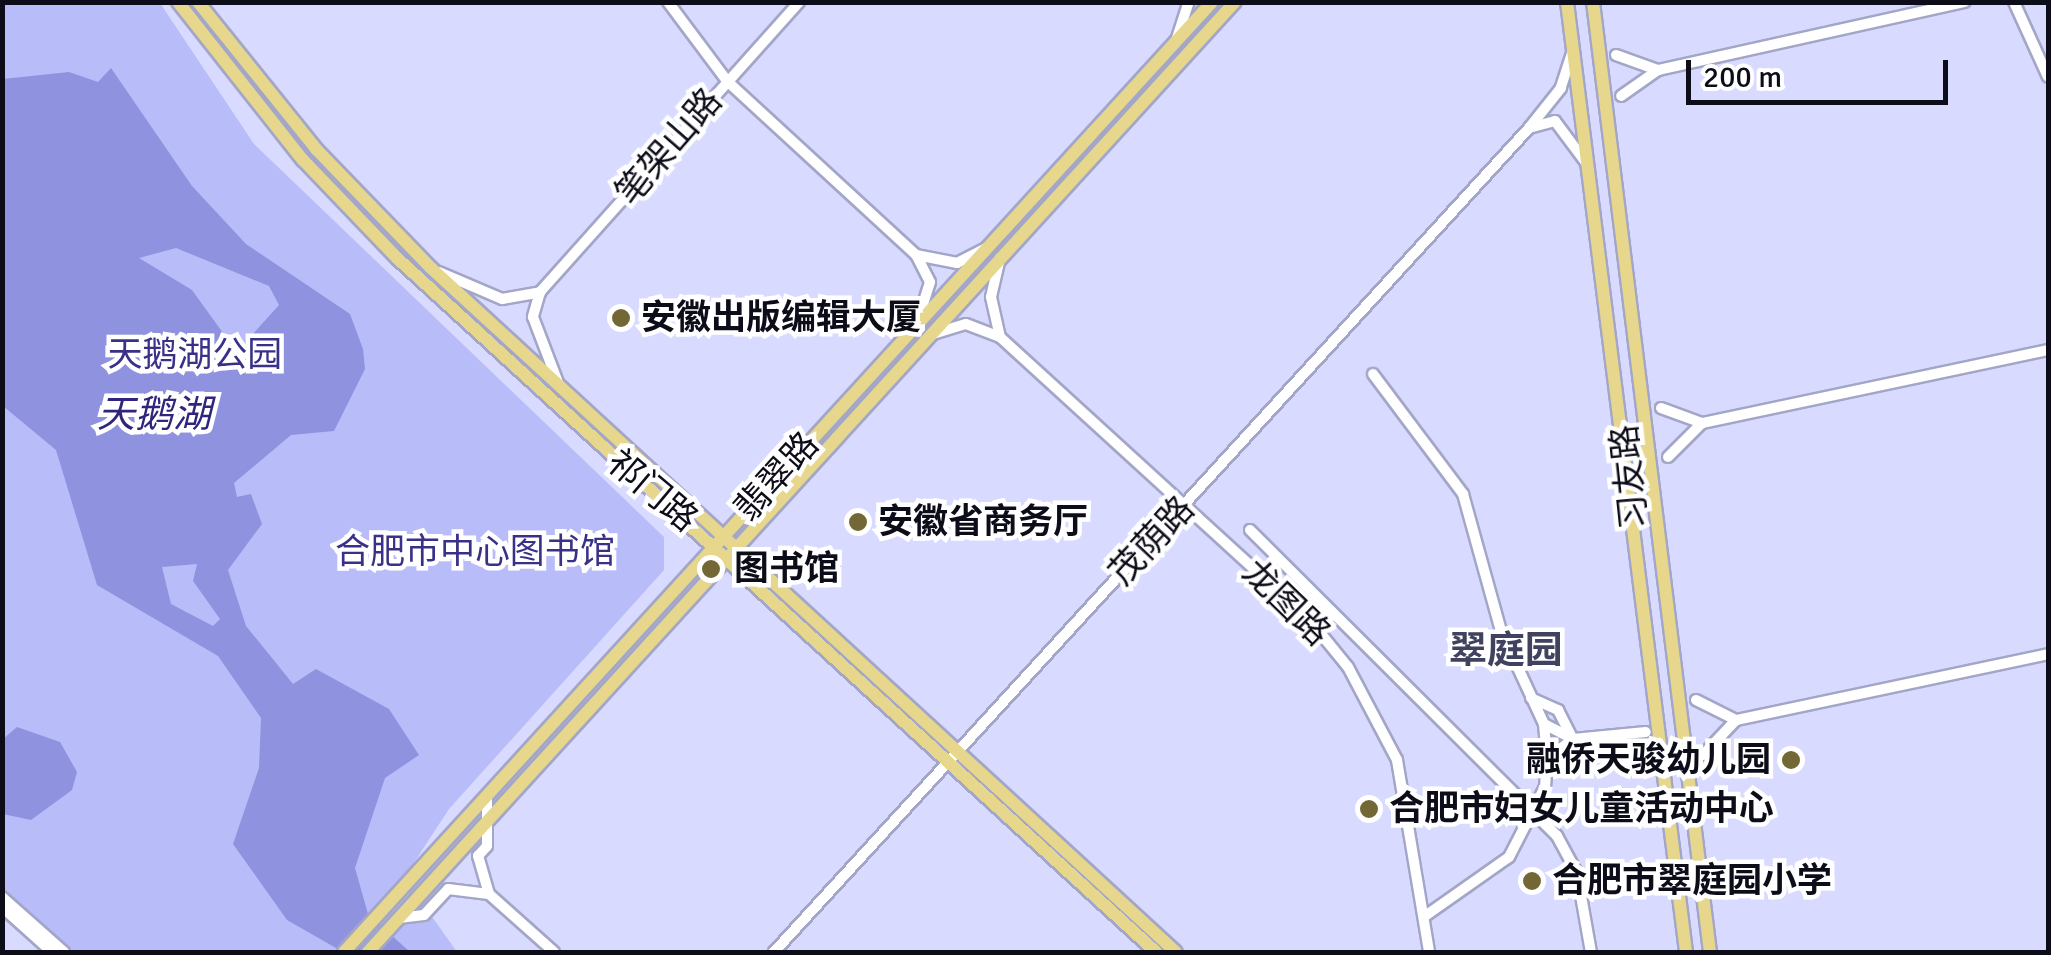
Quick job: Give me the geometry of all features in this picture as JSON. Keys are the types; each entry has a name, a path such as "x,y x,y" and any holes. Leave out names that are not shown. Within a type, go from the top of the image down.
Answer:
{"main road":[{"name":"祁门路","path":"178,2 397,258 1176,952"},
{"name":"祁门路","path":"198,2 316,149 431,268 719,541"},
{"name":"翡翠路","path":"344,952 1212,2"},
{"name":"翡翠路","path":"368,952 730,551 1236,2"},
{"name":"习友路","path":"1567,2 1686,952"},
{"name":"习友路","path":"1593,2 1710,952"},
{"name":"祁门路","path":"954,756 1156,952"}],"street":[{"path":"668,2 727,81 916,255 930,282 916,326"},
{"name":"笔架山路","path":"540,292 798,2"},
{"path":"1176,41 1189,2"},
{"path":"1622,96 1658,70 1964,2"},
{"path":"2014,2 2048,77"},
{"name":"茂荫路","path":"774,952 1529,128 1561,88 1572,50"},
{"path":"1616,55 1658,70"},
{"path":"1529,128 1555,121 1587,164"},
{"path":"916,255 957,263 986,248"},
{"path":"1000,258 991,297 1000,337"},
{"path":"431,268 502,299 540,292 536,331 564,395"},
{"path":"928,336 966,324 1000,337"},
{"name":"龙图路","path":"1000,337 1182,508 1308,618 1374,708 1400,775 1429,952"},
{"path":"1661,408 1702,423 2048,350"},
{"path":"1373,374 1463,494 1501,631 1544,724 1548,759 1532,817 1490,876 1425,916"},
{"path":"1668,457 1702,423"},
{"path":"1250,530 1430,700 1532,817 1570,851 1591,952"},
{"path":"1702,755 1736,720 2048,654"},
{"path":"1531,698 1558,710 1573,738"},
{"path":"1696,700 1736,720"},
{"path":"1544,724 1573,738 1646,732"},
{"path":"1548,759 1573,738"},
{"path":"487,796 489,815 478,856 490,894 554,952"},
{"path":"398,918 424,916 448,889 490,894"},
{"path":"2,897 64,952"},
{"path":"2,907 52,952"}],"green space":[{"name":"天鹅湖公园","path":"160,3 254,144 664,537 664,570 449,809 385,907 399,918 428,911 457,952 64,952 3,897 2,5"}],"water":[{"name":"天鹅湖","path":"111,68 192,186 246,244 350,314 363,349 365,369 334,431 291,435 234,483 237,497 251,494 262,524 228,570 246,626 293,684 316,669 389,709 419,755 385,778 355,868 368,914 410,952 343,952 287,920 233,844 259,768 261,718 218,656 97,585 56,450 3,406 3,79 69,72 98,82","holes":["176,248 269,286 279,305 244,344 231,344 192,290 139,258","197,564 193,581 220,619 213,626 171,604 162,567"]},
{"path":"17,727 60,742 77,772 72,790 31,820 3,814 3,739"}],"place":[{"name":"安徽出版编辑大厦","path":"621,318"},
{"name":"安徽省商务厅","path":"858,522"},
{"name":"图书馆","path":"711,569"},
{"name":"融侨天骏幼儿园","path":"1791,760"},
{"name":"合肥市妇女儿童活动中心","path":"1369,809"},
{"name":"合肥市翠庭园小学","path":"1532,881"}],"district":[{"name":"翠庭园","path":"1506,651"}],"park label":[{"name":"合肥市中心图书馆","path":"475,552"}]}
